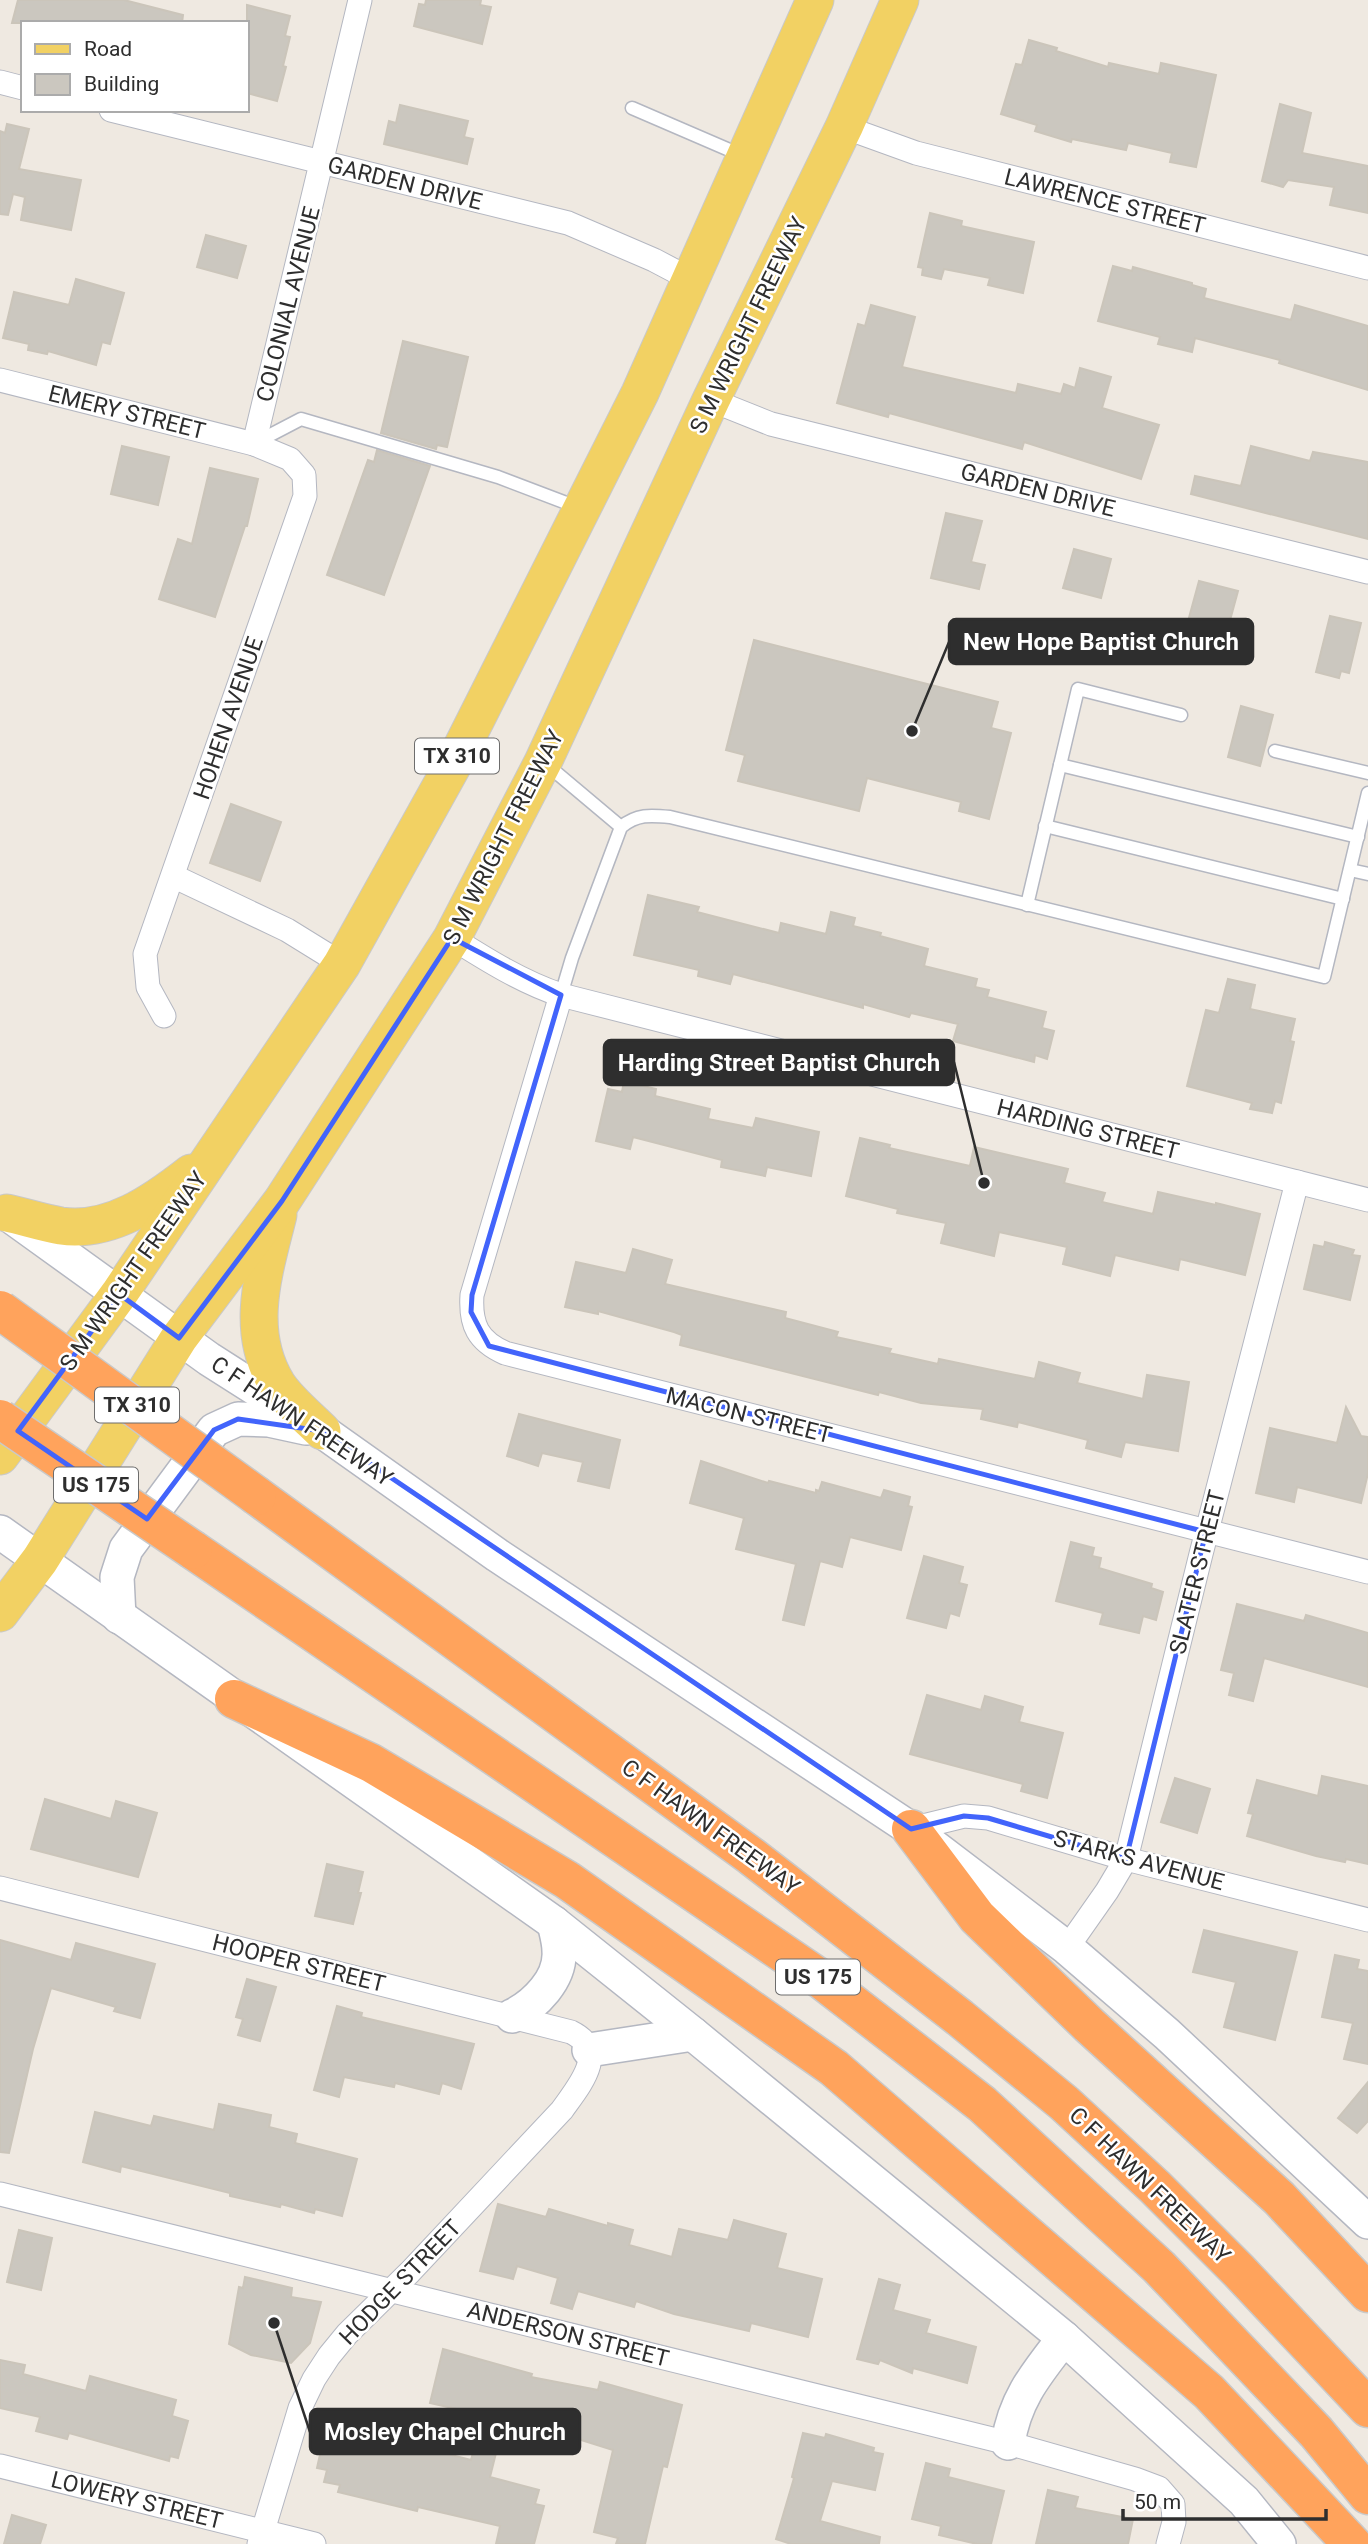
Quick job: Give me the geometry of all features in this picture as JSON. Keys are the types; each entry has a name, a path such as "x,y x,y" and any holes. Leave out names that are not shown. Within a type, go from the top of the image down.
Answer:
{"highway":[{"name":"C F HAWN FREEWAY","path":"0,1310 751,1856 939,2001 1033,2077 1164,2196 1368,2408"},
{"name":"US 175","path":"0,1419 818,1977 982,2104 1159,2267 1316,2432 1368,2495"},
{"path":"234,1699 371,1763 567,1880 834,2068 1209,2392 1352,2544"},
{"path":"911,1829 977,1917 1089,2025 1279,2198 1368,2293"}],"main road":[{"name":"S M WRIGHT FREEWAY","path":"0,1456 119,1294 342,964 455,761 640,393 815,0"},
{"name":"S M WRIGHT FREEWAY","path":"0,1613 40,1560 179,1338 282,1201 452,938 543,762 711,400 844,128 900,0"},
{"path":"4,1211 63,1226 96,1225 124,1216 156,1200 216,1153"},
{"path":"282,1201 260,1290 258,1330 263,1353 278,1385 322,1432"},
{"name":"C F HAWN FREEWAY","path":"4,1211 179,1338 322,1432 497,1555 911,1829 1067,1948 1167,2034 1368,2222"},
{"path":"118,1617 117,1577 126,1549 214,1430 238,1419 269,1420 322,1432"},
{"path":"0,1532 554,1923 1064,2338 1244,2501 1279,2544"},
{"path":"512,2016 526,2010 536,2000 554,1974 559,1952 554,1923"},
{"path":"587,2062 635,2043 693,2034"},
{"path":"1008,2443 1011,2420 1021,2397 1064,2338"}],"street":[{"name":"COLONIAL AVENUE","path":"254,444 360,0"},
{"path":"0,82 21,87"},
{"name":"GARDEN DRIVE","path":"119,112 568,223 654,260 690,279"},
{"name":"LAWRENCE STREET","path":"844,128 916,153 1368,268"},
{"name":"EMERY STREET","path":"0,380 254,444"},
{"name":"GARDEN DRIVE","path":"711,400 771,424 1368,572"},
{"name":"HOHEN AVENUE","path":"164,1016 148,988 145,954 305,496 304,475 290,459 254,444"},
{"path":"173,876 276,925 342,964"},
{"name":"HARDING STREET","path":"452,938 503,969 542,989 561,995 1368,1200"},
{"name":"MACON STREET","path":"561,995 472,1295 471,1312 478,1332 489,1346 532,1360 1368,1572"},
{"name":"SLATER STREET","path":"1067,1948 1126,1859 1206,1531 1297,1182"},
{"name":"STARKS AVENUE","path":"911,1829 964,1816 988,1818 1126,1859 1368,1920"},
{"name":"HOOPER STREET","path":"0,1888 571,2032 582,2037 587,2062"},
{"name":"HODGE STREET","path":"261,2538 300,2408 314,2379 347,2334 562,2110 587,2062"},
{"name":"ANDERSON STREET","path":"0,2194 1008,2443 1135,2479 1159,2488 1173,2504 1174,2522 1168,2544"},
{"name":"LOWERY STREET","path":"0,2466 261,2538 314,2544"}],"lane":[{"path":"632,108 745,157"},
{"path":"254,444 301,419 498,477 581,509"},
{"path":"1027,905 1078,689 1181,715"},
{"path":"1276,751 1368,773"},
{"path":"543,762 621,827"},
{"path":"1060,765 1358,837"},
{"path":"561,995 621,827 632,818 648,815 670,817 1324,977 1368,793"},
{"path":"1045,827 1343,899"},
{"path":"1350,870 1368,874"}],"highlighted area":[{"path":"452,938 561,995 472,1295 471,1312 489,1346 1206,1532 1126,1859 988,1818 964,1816 911,1829 322,1431 238,1419 214,1430 147,1519 18,1431 119,1294 179,1338 282,1201"}],"building":[{"path":"18,0 124,0 183,15 182,21 12,23"},
{"path":"426,0 481,0 480,5 491,7 482,44 414,26 419,4 425,5"},
{"path":"247,5 290,16 285,36 290,37 283,66 286,67 277,101 248,93"},
{"path":"1029,40 1108,67 1109,63 1159,74 1161,63 1216,75 1196,167 1170,162 1172,153 1128,143 1126,150 1072,139 1071,142 1035,131 1037,125 1001,114 1016,64 1022,65"},
{"path":"1280,104 1311,113 1302,153 1368,166 1368,213 1330,205 1334,187 1288,180 1283,187 1262,181"},
{"path":"400,105 468,121 464,137 473,139 467,164 384,144 389,121 396,123"},
{"path":"7,124 29,129 19,169 81,180 71,230 21,220 25,197 13,194 8,215 0,214 0,131 5,133"},
{"path":"930,213 962,221 961,226 1034,242 1023,293 988,285 990,278 944,269 941,279 922,275 923,268 918,267"},
{"path":"206,235 246,246 237,278 197,267"},
{"path":"1113,266 1132,271 1133,267 1192,283 1206,289 1204,298 1291,320 1295,305 1368,326 1368,390 1279,363 1280,360 1195,338 1192,352 1158,344 1160,337 1098,321"},
{"path":"76,279 124,293 110,344 102,342 96,365 48,351 47,354 28,350 29,344 3,338 14,292 69,305"},
{"path":"871,305 915,317 902,367 1016,393 1018,384 1061,394 1064,384 1075,388 1080,368 1111,377 1102,408 1159,425 1141,479 1024,442 1022,449 889,413 888,417 837,403 858,324 865,326"},
{"path":"403,341 468,357 447,447 437,445 436,449 381,433"},
{"path":"122,446 169,457 158,505 111,494"},
{"path":"1251,446 1310,461 1313,452 1368,462 1368,539 1191,494 1195,476 1241,486"},
{"path":"377,450 430,466 384,595 327,575 368,460 374,462"},
{"path":"210,468 258,479 247,526 215,617 159,599 178,539 192,544"},
{"path":"946,513 982,521 971,562 985,565 979,589 931,578"},
{"path":"1074,549 1111,559 1101,598 1063,588"},
{"path":"1199,581 1238,591 1226,635 1187,625"},
{"path":"1330,616 1361,623 1349,673 1341,671 1339,678 1316,672"},
{"path":"754,640 998,702 991,728 1011,733 989,819 959,811 961,802 867,778 859,811 738,781 745,755 726,750"},
{"path":"1241,706 1273,715 1260,766 1228,757"},
{"path":"231,804 281,822 260,881 210,863"},
{"path":"648,895 699,907 697,912 779,933 781,923 826,934 831,912 855,918 853,926 928,949 924,966 977,979 975,987 989,990 987,997 1046,1012 1042,1028 1054,1031 1047,1059 1035,1055 1034,1062 953,1041 958,1024 911,1013 909,1017 863,1004 863,1008 733,974 730,984 698,976 699,970 634,955"},
{"path":"1228,979 1255,985 1250,1009 1295,1019 1290,1041 1294,1042 1281,1103 1275,1101 1272,1113 1250,1109 1252,1103 1187,1086 1206,1010 1219,1013"},
{"path":"624,1081 656,1089 655,1096 710,1109 708,1119 753,1128 756,1118 819,1132 811,1176 767,1167 765,1176 721,1167 722,1160 633,1137 630,1149 596,1141 608,1089 622,1092"},
{"path":"860,1138 890,1145 889,1148 970,1166 974,1147 1068,1169 1064,1183 1105,1193 1102,1202 1153,1214 1158,1192 1260,1214 1245,1275 1180,1259 1178,1270 1115,1255 1110,1276 1063,1264 1067,1247 999,1232 994,1256 941,1243 946,1223 897,1213 898,1209 846,1196"},
{"path":"1325,1242 1354,1250 1352,1255 1360,1256 1350,1300 1304,1289 1314,1245 1324,1247"},
{"path":"633,1249 672,1260 665,1284 786,1312 785,1318 838,1332 836,1337 891,1349 889,1353 938,1364 939,1359 1035,1379 1039,1362 1080,1373 1077,1383 1143,1399 1147,1375 1189,1382 1178,1451 1125,1442 1121,1457 1086,1448 1088,1440 1018,1422 1017,1427 981,1419 983,1409 921,1403 879,1392 878,1395 680,1345 682,1335 674,1332 598,1311 598,1314 565,1307 576,1262 626,1273"},
{"path":"1346,1407 1361,1436 1368,1437 1368,1473 1361,1503 1297,1487 1294,1502 1256,1493 1270,1428 1337,1443"},
{"path":"519,1414 620,1440 609,1488 578,1481 583,1462 542,1453 538,1466 507,1456"},
{"path":"701,1461 768,1483 769,1481 816,1493 822,1482 881,1498 884,1490 910,1497 908,1506 912,1507 901,1550 850,1537 842,1567 820,1561 804,1625 783,1620 796,1564 736,1549 744,1518 690,1503"},
{"path":"1071,1542 1094,1548 1092,1556 1101,1558 1099,1568 1152,1584 1151,1588 1163,1592 1156,1620 1143,1616 1139,1633 1100,1624 1103,1613 1056,1601"},
{"path":"924,1556 963,1567 959,1583 967,1585 959,1616 950,1613 946,1628 907,1618"},
{"path":"1237,1604 1304,1621 1306,1615 1368,1633 1368,1687 1264,1658 1253,1701 1229,1695 1234,1673 1221,1670"},
{"path":"927,1695 981,1710 985,1696 1023,1707 1019,1722 1063,1733 1047,1798 1021,1791 1023,1784 910,1754"},
{"path":"1322,1776 1368,1786 1368,1864 1316,1856 1247,1836 1253,1814 1248,1813 1257,1780 1318,1796"},
{"path":"1175,1778 1210,1789 1197,1833 1161,1822"},
{"path":"45,1799 111,1819 116,1801 157,1813 138,1877 31,1849"},
{"path":"327,1864 363,1872 353,1924 315,1916"},
{"path":"1204,1930 1297,1952 1275,2040 1224,2027 1236,1982 1193,1972"},
{"path":"0,1940 71,1960 76,1943 155,1964 140,2018 114,2011 116,2007 51,1988 33,2049 9,2153 0,2152"},
{"path":"1335,1955 1359,1960 1357,1969 1368,1971 1368,2064 1344,2059 1353,2023 1322,2017"},
{"path":"247,1979 276,1987 260,2041 238,2035 243,2019 236,2017"},
{"path":"337,2006 362,2013 361,2017 474,2044 461,2089 442,2083 439,2094 395,2083 394,2087 344,2077 339,2097 314,2090"},
{"path":"1368,2082 1368,2121 1357,2133 1338,2118"},
{"path":"219,2104 271,2115 269,2127 297,2134 295,2143 357,2159 342,2216 315,2209 314,2213 281,2204 280,2207 121,2166 120,2172 83,2162 95,2112 151,2126 154,2116 214,2130"},
{"path":"498,2204 546,2217 549,2209 608,2226 608,2223 633,2230 629,2245 672,2257 679,2229 728,2240 734,2220 786,2234 777,2268 822,2279 808,2337 751,2323 749,2331 674,2314 636,2301 634,2307 578,2291 572,2309 551,2303 558,2278 517,2266 513,2279 480,2271"},
{"path":"19,2230 52,2238 41,2290 7,2282"},
{"path":"245,2277 292,2288 291,2297 321,2302 310,2343 291,2363 251,2355 229,2344 239,2287 243,2288"},
{"path":"879,2279 900,2285 893,2310 930,2320 926,2333 976,2347 967,2383 913,2368 912,2373 880,2360 878,2364 857,2359"},
{"path":"443,2349 532,2374 531,2377 598,2390 600,2382 682,2405 667,2467 663,2466 645,2544 616,2544 618,2538 594,2532 613,2450 578,2439 518,2428 516,2432 502,2429 490,2477 539,2490 535,2504 544,2506 534,2544 496,2544 500,2526 418,2507 417,2511 338,2492 340,2485 324,2482 327,2470 317,2468 327,2423 471,2460 483,2415 430,2403"},
{"path":"0,2360 25,2365 23,2374 86,2391 90,2376 176,2400 172,2416 188,2421 178,2458 170,2456 169,2461 69,2433 67,2439 36,2431 40,2417 0,2408"},
{"path":"803,2433 825,2438 826,2434 874,2448 873,2452 883,2454 875,2490 832,2481 820,2521 880,2537 879,2544 791,2544 776,2539 794,2478 792,2477"},
{"path":"926,2463 950,2469 948,2477 1004,2491 991,2544 977,2544 939,2535 941,2526 912,2519"},
{"path":"1048,2490 1078,2497 1075,2508 1133,2519 1128,2544 1036,2544"},
{"path":"12,2515 46,2525 40,2544 4,2544"}],"place":[{"name":"New Hope Baptist Church","path":"912,731"},
{"name":"Harding Street Baptist Church","path":"984,1183"},
{"name":"Mosley Chapel Church","path":"274,2323"}]}
